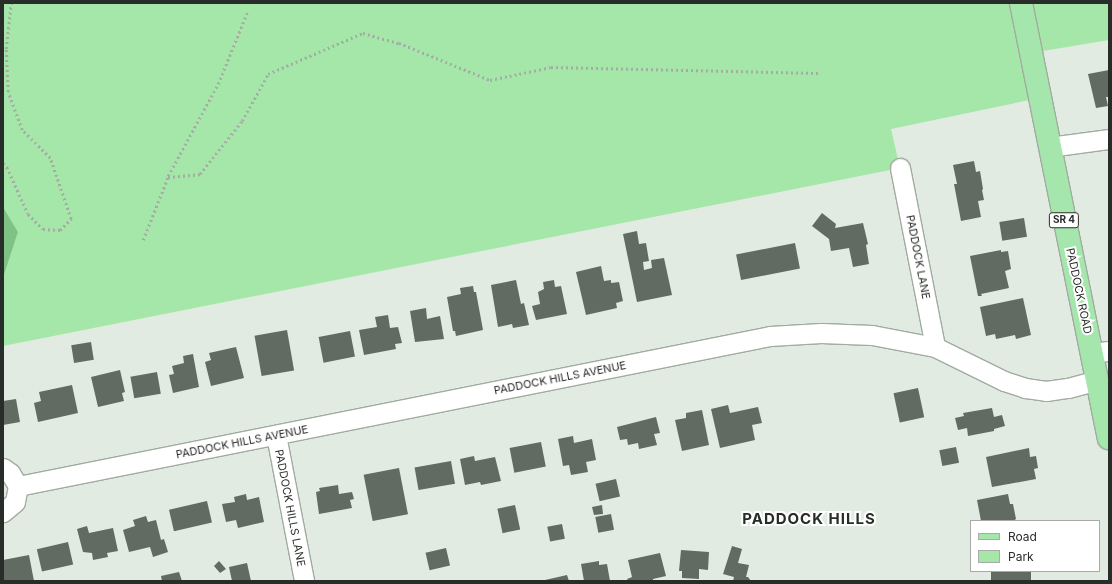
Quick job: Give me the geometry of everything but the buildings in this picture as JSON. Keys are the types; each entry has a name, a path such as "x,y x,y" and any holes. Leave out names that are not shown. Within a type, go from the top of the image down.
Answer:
{"main road":[{"name":"PADDOCK ROAD","path":"1021,3 1049,148 1100,352 1097,380 1109,438"}],"street":[{"path":"1049,148 1109,139"},
{"name":"PADDOCK LANE","path":"900,168 935,347"},
{"name":"PADDOCK HILLS AVENUE","path":"18,486 770,336 821,333 872,335 935,347 1004,381 1025,388 1046,391 1068,388 1097,380"},
{"name":"PADDOCK HILLS LANE","path":"276,435 304,581"},
{"path":"3,468 10,473 18,486 15,502 3,512"}],"path":[{"path":"3,163 7,167 28,214 43,229 60,230 71,219 50,158 22,130 8,92 6,49 11,3"},
{"path":"143,240 168,177 218,84 247,13"},
{"path":"168,177 200,174 242,121 268,74 363,33 399,43 490,80 551,67 819,73"}],"green space":[{"path":"3,3 1109,3 1109,40 1031,53 1039,98 891,129 900,168 3,346 3,278 18,232 3,207"},
{"path":"3,207 18,232 3,278"}],"district":[{"name":"PADDOCK HILLS","path":"809,519"}]}
